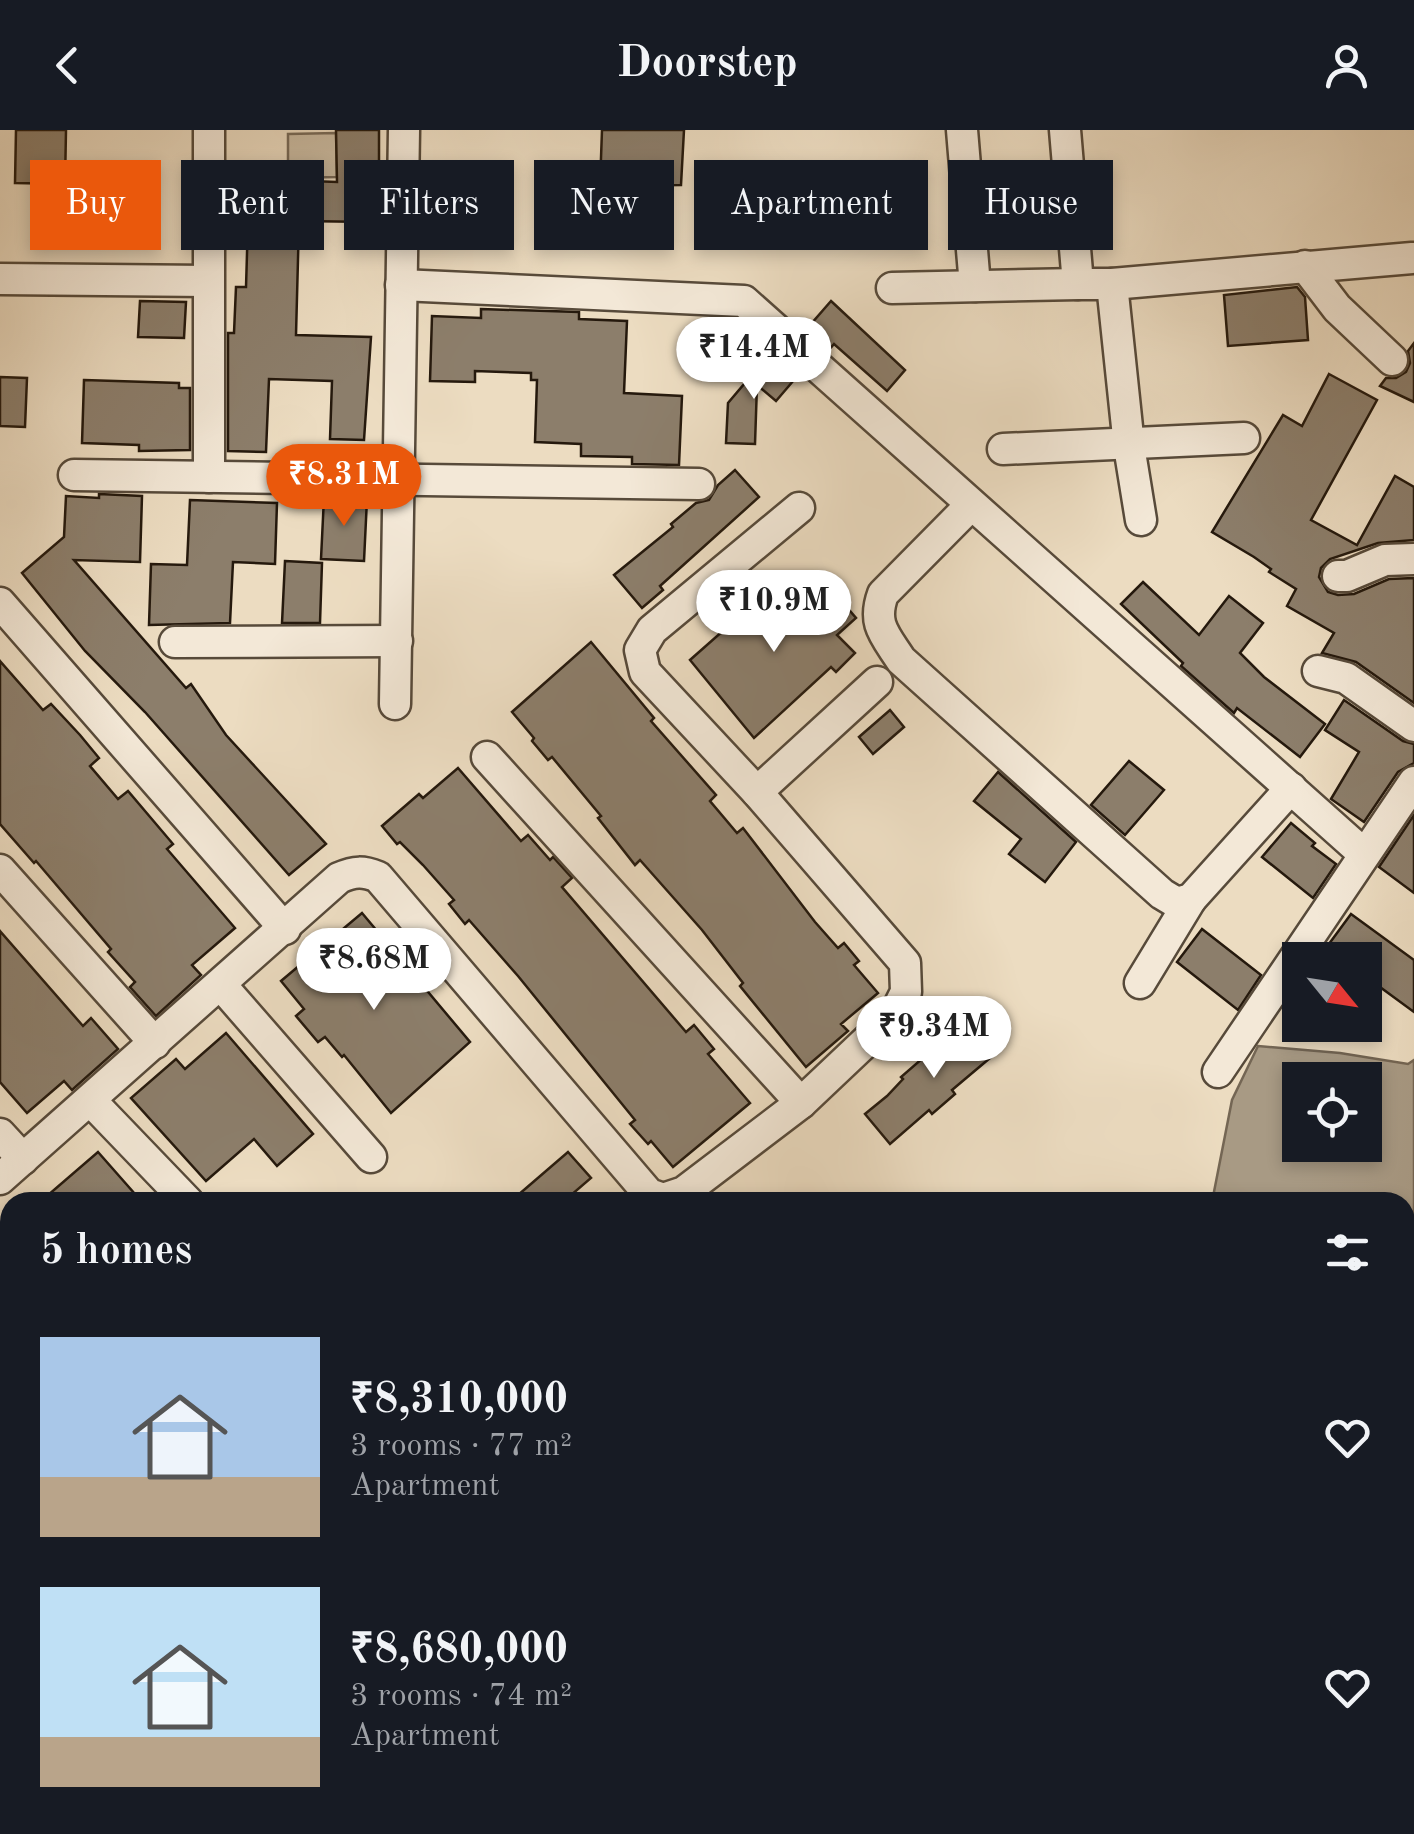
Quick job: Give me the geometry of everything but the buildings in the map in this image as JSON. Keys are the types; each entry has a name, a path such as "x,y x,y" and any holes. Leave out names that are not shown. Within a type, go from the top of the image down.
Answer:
{"street":[{"path":"208,130 209,477"},
{"path":"396,704 404,130"},
{"path":"962,130 975,286"},
{"path":"1065,130 1078,284"},
{"path":"892,288 1112,284 1412,258"},
{"path":"1305,266 1337,308 1392,360"},
{"path":"0,279 208,282"},
{"path":"1112,284 1142,520"},
{"path":"401,285 744,301 1364,854"},
{"path":"1003,449 1244,438"},
{"path":"74,475 699,484"},
{"path":"970,506 883,594 877,611 879,626 901,660 1162,894 1177,904 1192,899"},
{"path":"684,1192 801,1103 895,1014 906,992 905,963 645,672 640,650 652,630 799,508"},
{"path":"1338,576 1385,560 1414,560"},
{"path":"0,602 284,929"},
{"path":"176,642 397,641"},
{"path":"1318,671 1346,678 1414,726"},
{"path":"756,792 878,682"},
{"path":"487,757 801,1103"},
{"path":"1218,1072 1414,782"},
{"path":"1140,983 1192,899 1290,788"},
{"path":"0,870 155,1043"},
{"path":"0,1134 11,1169 339,878 363,871 378,877 647,1192"},
{"path":"220,985 371,1158"},
{"path":"90,1100 178,1192"}],"shaded area":[{"path":"336,133 337,177 324,177 324,160 288,160 288,134"},
{"path":"1258,1046 1408,1064 1414,1060 1414,1192 1214,1192 1232,1100"}]}
